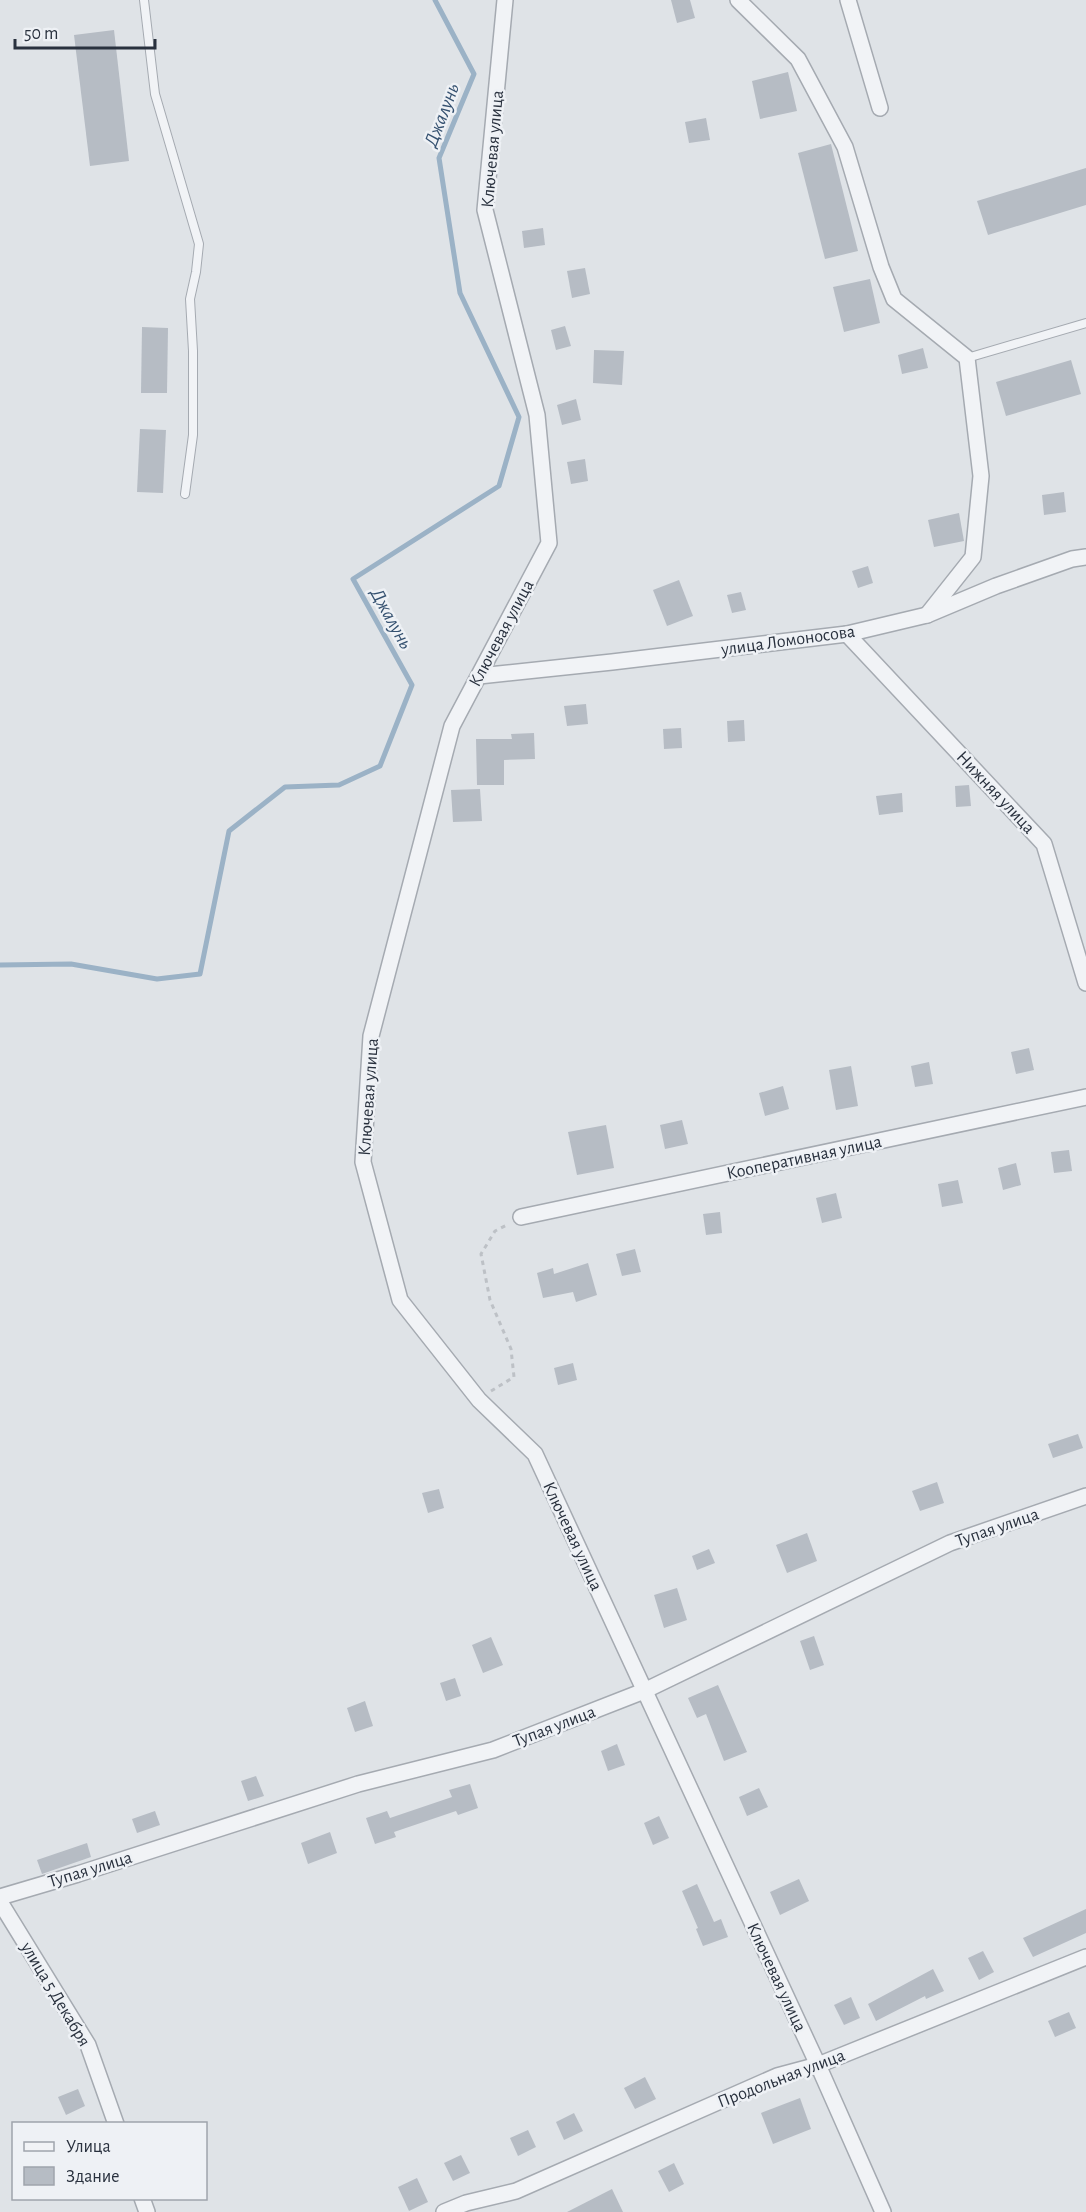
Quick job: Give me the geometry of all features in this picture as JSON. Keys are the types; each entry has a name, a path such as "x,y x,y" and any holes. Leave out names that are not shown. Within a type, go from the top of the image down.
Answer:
{"street":[{"name":"Ключевая улица","path":"505,0 485,210 537,415 549,543 452,726 371,1036 363,1162 400,1299 478,1400 535,1454 818,2065 883,2212"},
{"path":"738,0 798,59 845,147 881,267 894,299 967,358 981,476 973,557 927,615"},
{"path":"848,0 880,108"},
{"name":"улица Ломоносова","path":"478,676 847,634 927,615 996,586 1072,559 1086,557"},
{"name":"Нижняя улица","path":"847,634 1044,844 1086,983"},
{"name":"Кооперативная улица","path":"521,1217 1086,1097"},
{"name":"Тупая улица","path":"0,1897 358,1784 493,1750 644,1691 950,1543 1086,1496"},
{"name":"улица 5 Декабря","path":"0,1902 88,2045 115,2122"},
{"name":"Продольная улица","path":"444,2212 466,2203 516,2191 777,2076 818,2065 1086,1957"}],"lane":[{"path":"144,0 155,94 199,244 190,299 194,351 194,435 185,494"},
{"path":"967,358 1086,323"}],"path":[{"path":"478,1400 514,1377 511,1349 490,1300 481,1254 495,1232 521,1217"}],"building":[{"path":"671,0 690,0 695,18 677,23"},
{"path":"114,30 129,161 90,166 74,35"},
{"path":"788,72 797,111 760,119 752,81"},
{"path":"706,118 710,140 689,143 685,122"},
{"path":"831,144 858,251 825,259 798,153"},
{"path":"1086,168 1086,205 988,235 977,201"},
{"path":"543,228 545,245 524,248 522,231"},
{"path":"585,268 590,294 572,298 567,271"},
{"path":"870,279 880,323 844,332 833,287"},
{"path":"565,326 571,346 556,350 551,330"},
{"path":"142,327 168,328 167,393 141,393"},
{"path":"923,348 928,368 902,374 898,355"},
{"path":"594,350 624,351 622,385 593,383"},
{"path":"1071,360 1081,394 1006,416 996,382"},
{"path":"576,399 581,420 562,425 557,405"},
{"path":"140,429 166,430 163,493 137,492"},
{"path":"585,459 588,481 571,484 567,462"},
{"path":"1064,492 1066,512 1044,515 1042,495"},
{"path":"959,513 964,541 934,547 928,520"},
{"path":"868,566 873,583 858,588 852,571"},
{"path":"679,580 693,616 667,626 653,590"},
{"path":"741,592 746,610 732,613 727,595"},
{"path":"586,704 588,724 567,726 564,706"},
{"path":"744,720 745,741 728,742 727,721"},
{"path":"681,728 682,748 664,749 663,729"},
{"path":"534,733 535,759 504,760 504,785 477,785 476,739 512,739 511,734"},
{"path":"969,785 971,806 956,807 955,786"},
{"path":"480,789 482,821 453,822 451,790"},
{"path":"902,793 903,812 879,815 876,796"},
{"path":"1029,1048 1034,1070 1016,1074 1011,1052"},
{"path":"929,1062 933,1084 915,1087 911,1066"},
{"path":"851,1066 858,1106 836,1110 829,1070"},
{"path":"783,1086 789,1109 765,1116 759,1093"},
{"path":"682,1120 688,1144 665,1149 660,1125"},
{"path":"606,1125 614,1168 577,1175 568,1132"},
{"path":"1069,1150 1072,1171 1054,1173 1051,1152"},
{"path":"1016,1163 1021,1185 1003,1190 998,1168"},
{"path":"958,1180 963,1203 942,1207 938,1184"},
{"path":"836,1193 842,1218 822,1223 816,1198"},
{"path":"720,1212 722,1233 706,1235 703,1214"},
{"path":"635,1249 641,1272 622,1276 616,1254"},
{"path":"588,1263 597,1295 576,1302 573,1292 543,1298 537,1273 553,1268 554,1274"},
{"path":"573,1363 577,1380 558,1385 554,1368"},
{"path":"1078,1434 1083,1448 1053,1458 1048,1444"},
{"path":"937,1482 944,1503 920,1511 912,1491"},
{"path":"439,1489 444,1508 428,1513 422,1493"},
{"path":"807,1533 817,1561 787,1573 776,1545"},
{"path":"709,1549 715,1563 697,1570 692,1556"},
{"path":"677,1588 687,1620 664,1628 654,1595"},
{"path":"814,1636 824,1665 810,1670 800,1641"},
{"path":"491,1637 503,1665 483,1673 472,1645"},
{"path":"455,1678 461,1696 446,1701 440,1683"},
{"path":"718,1685 747,1752 724,1761 706,1714 697,1718 688,1698"},
{"path":"365,1701 373,1726 355,1732 347,1708"},
{"path":"617,1744 625,1765 608,1771 601,1751"},
{"path":"256,1776 264,1796 248,1801 241,1781"},
{"path":"470,1784 478,1808 458,1815 456,1811 394,1832 396,1837 375,1844 366,1818 387,1811 390,1818 452,1797 449,1790"},
{"path":"759,1788 768,1807 747,1816 739,1797"},
{"path":"155,1811 160,1825 137,1833 132,1819"},
{"path":"659,1816 669,1838 653,1845 644,1823"},
{"path":"330,1832 337,1853 308,1864 301,1843"},
{"path":"87,1843 91,1857 42,1874 37,1860"},
{"path":"799,1879 809,1901 780,1915 770,1892"},
{"path":"697,1884 714,1922 721,1919 728,1937 703,1946 682,1891"},
{"path":"1086,1909 1086,1933 1033,1957 1023,1938"},
{"path":"983,1951 994,1972 979,1980 968,1958"},
{"path":"933,1969 944,1991 926,1999 925,1996 876,2021 868,2004"},
{"path":"851,1997 860,2018 844,2025 834,2005"},
{"path":"1069,2012 1076,2028 1055,2037 1048,2021"},
{"path":"645,2077 656,2099 635,2109 624,2088"},
{"path":"78,2089 85,2106 66,2115 58,2097"},
{"path":"800,2098 811,2129 773,2144 761,2113"},
{"path":"574,2113 583,2131 564,2140 556,2122"},
{"path":"528,2130 536,2147 518,2156 510,2138"},
{"path":"461,2155 470,2173 453,2181 444,2163"},
{"path":"674,2163 684,2184 669,2192 658,2171"},
{"path":"417,2178 428,2202 409,2211 398,2187"},
{"path":"612,2189 623,2212 567,2212"}],"waterway":[{"name":"Джалунь","path":"0,965 71,964 157,979 200,974 229,831 285,787 339,785 380,766 412,685 353,579 499,486 519,417 460,293 439,158 474,74 435,0"}]}
